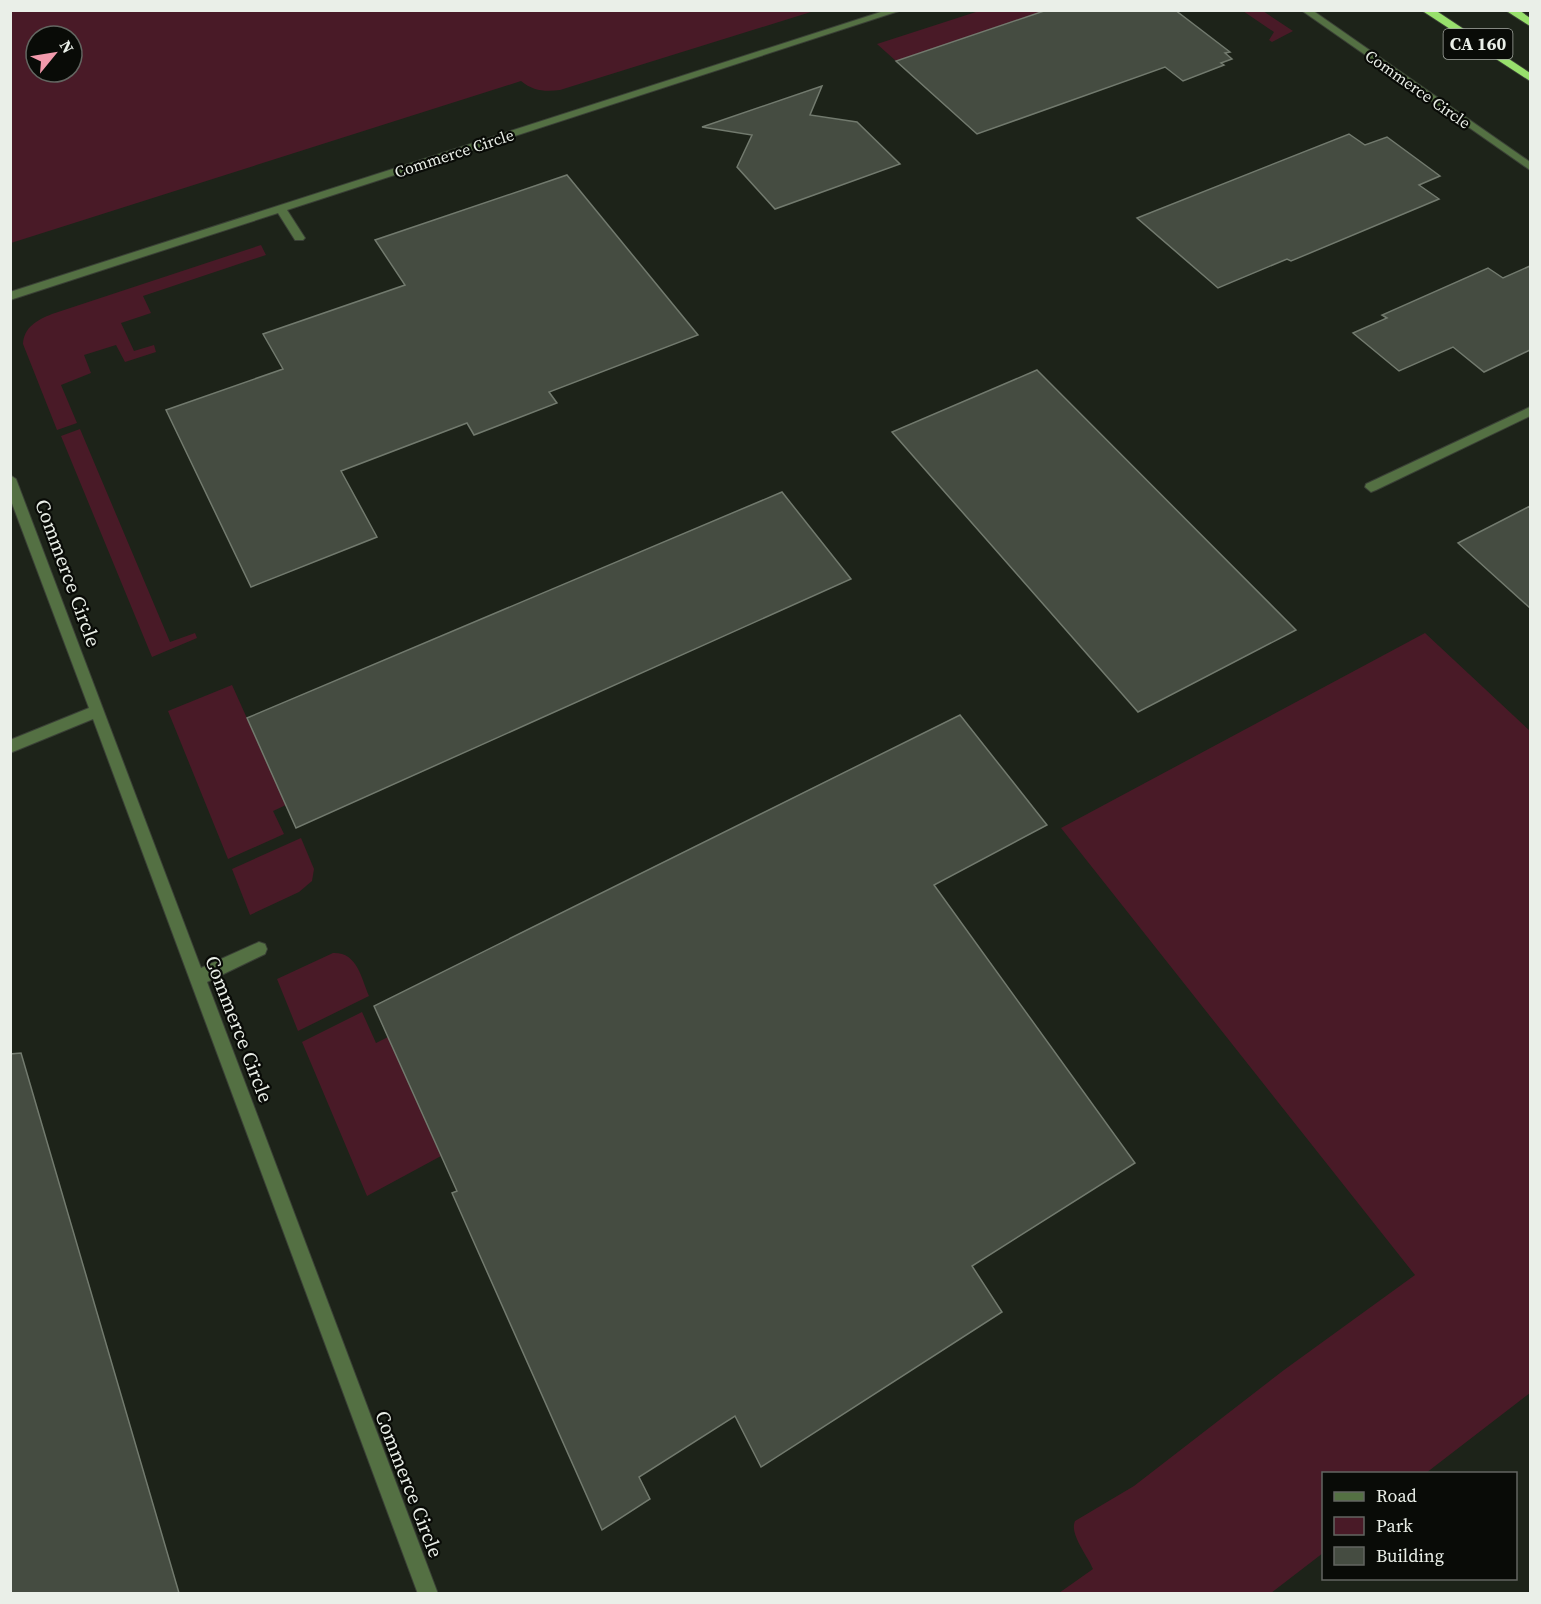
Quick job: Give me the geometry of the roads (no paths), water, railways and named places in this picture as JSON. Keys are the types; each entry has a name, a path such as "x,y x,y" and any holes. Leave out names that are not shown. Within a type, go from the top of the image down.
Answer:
{"highway":[{"name":"CA 160","path":"1426,10 1530,78"},
{"name":"CA 160","path":"1510,10 1530,23"}],"street":[{"name":"Commerce Circle","path":"10,296 898,10"},
{"name":"Commerce Circle","path":"1305,10 1530,167"},
{"path":"281,209 299,238"},
{"path":"1371,487 1530,411"},
{"name":"Commerce Circle","path":"10,478 428,1593"},
{"path":"10,747 97,711"},
{"path":"197,978 259,949"}]}
